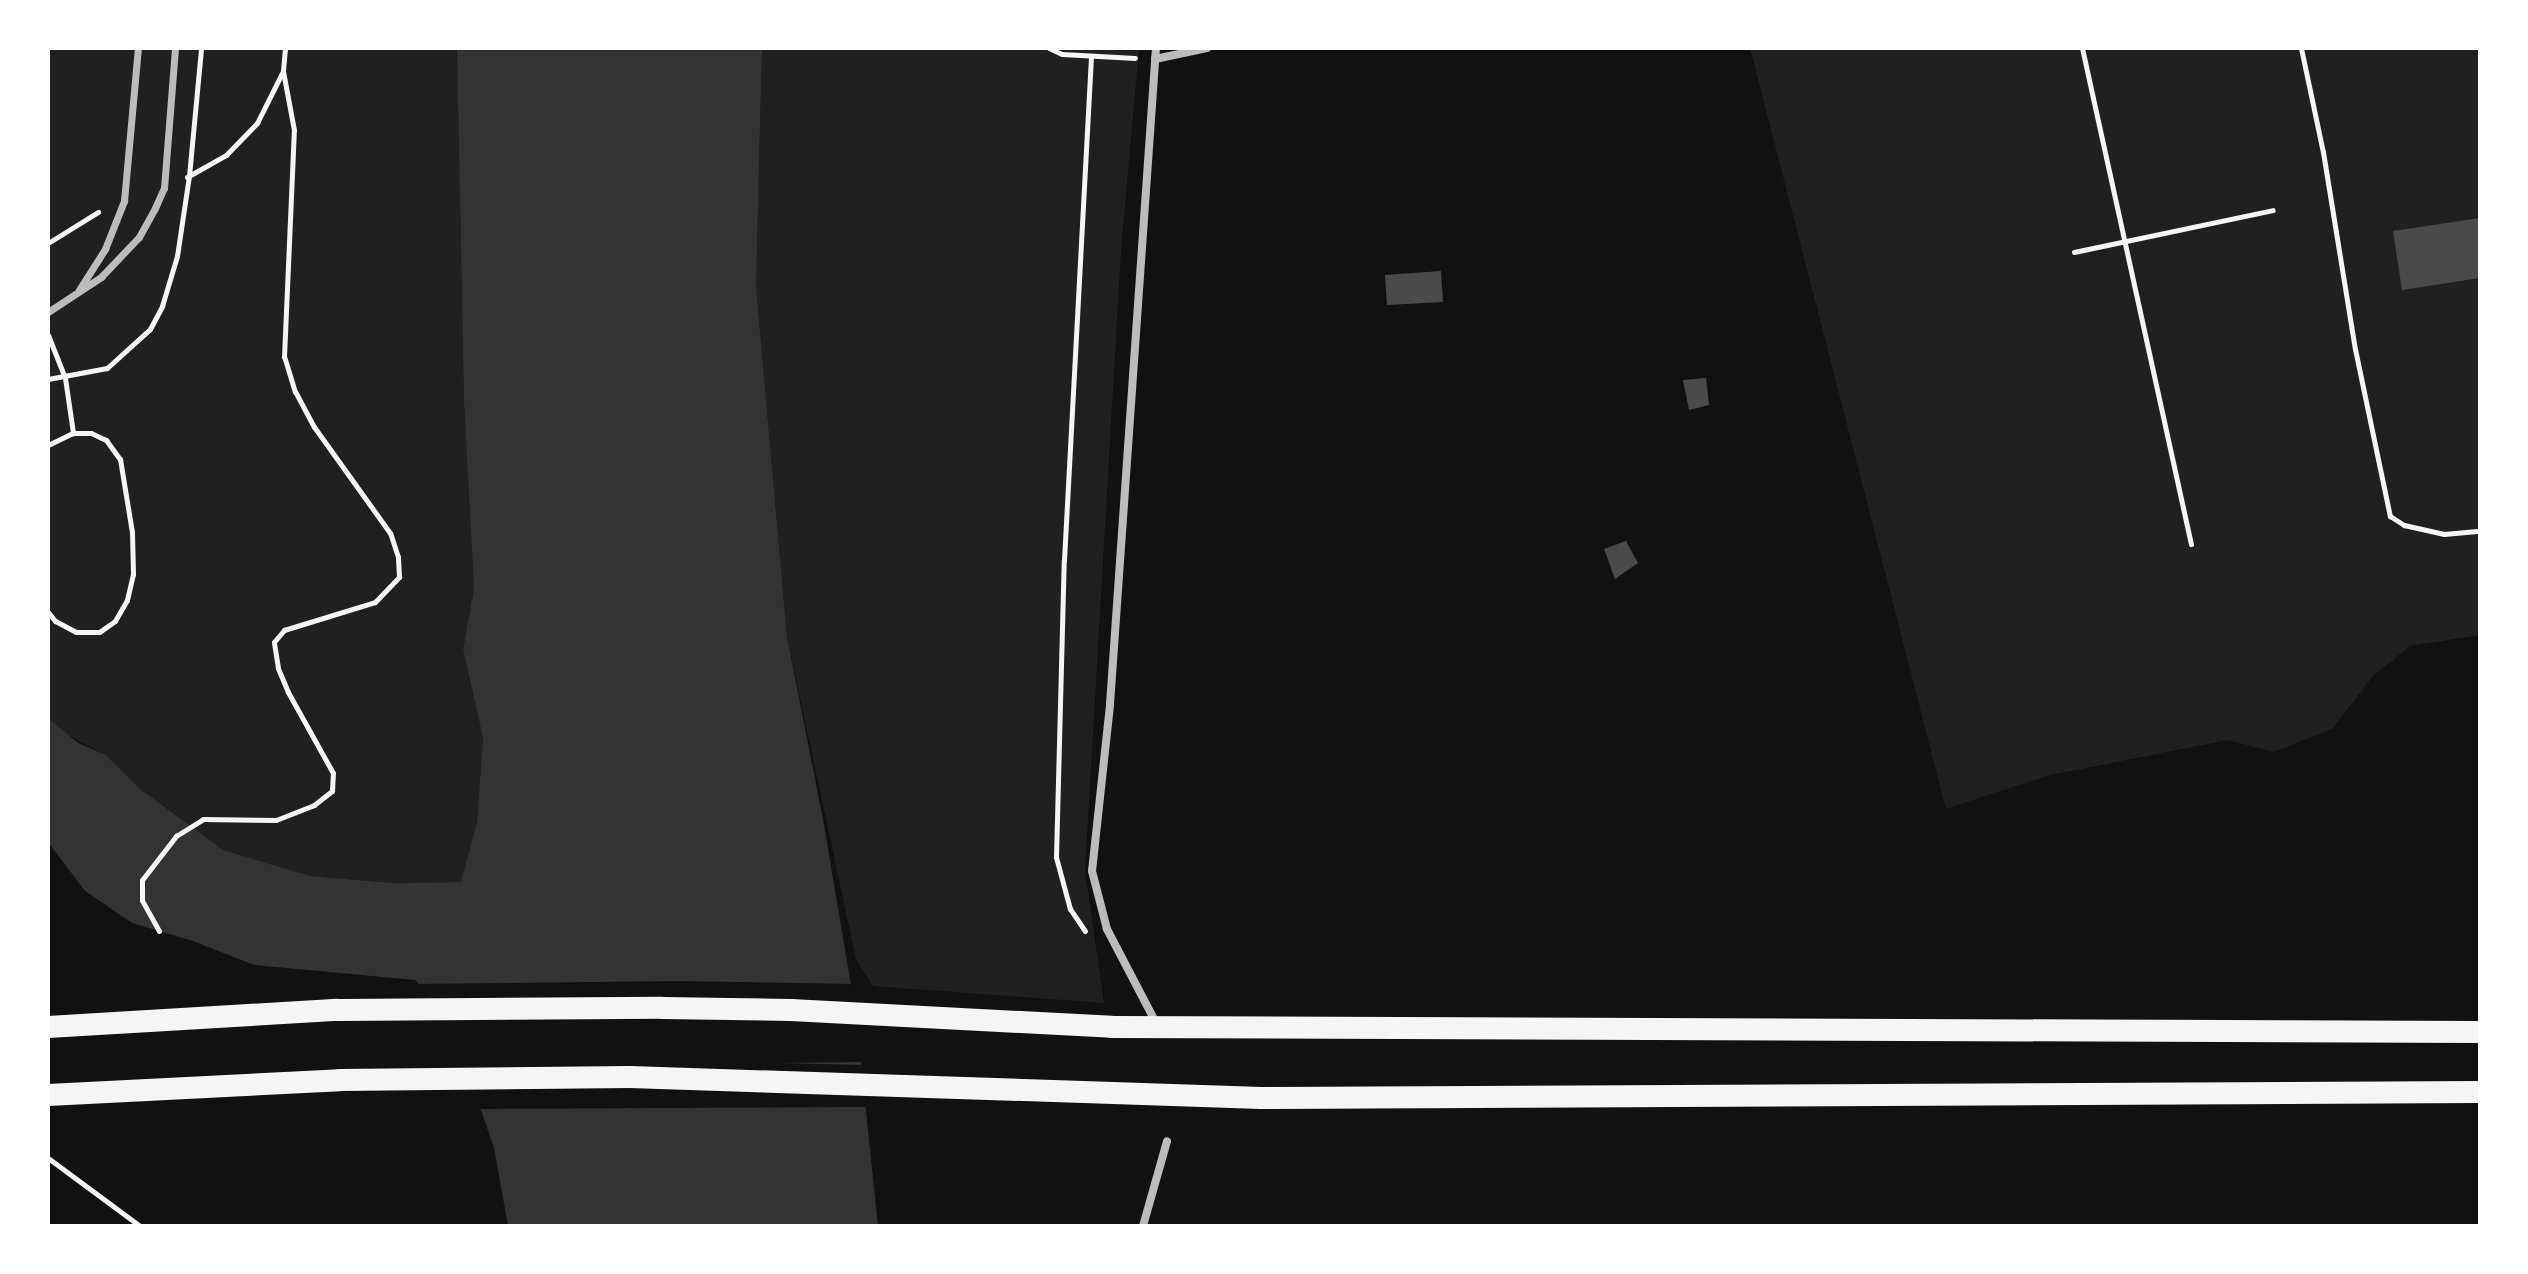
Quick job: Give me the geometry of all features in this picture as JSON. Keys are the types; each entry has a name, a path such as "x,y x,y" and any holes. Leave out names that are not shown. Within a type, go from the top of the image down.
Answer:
{"highway":[{"path":"48,1027 338,1010 662,1008 791,1010 1112,1027 2480,1032"},
{"path":"48,1095 340,1080 630,1077 1262,1098 2480,1092"}],"street":[{"path":"76,296 105,249 124,201 138,48"},
{"path":"48,312 76,296 127,251 148,222 164,188 175,48"},
{"path":"1154,1019 1107,929 1092,871 1110,704 1156,48"},
{"path":"1155,59 1207,48"},
{"path":"1143,1226 1167,1141"}],"path":[{"path":"48,379 107,368 150,329 171,282 189,176 201,48"},
{"path":"159,931 142,900 142,880 176,836 203,819 276,820 314,805 332,791 333,773 288,692 278,668 274,642 284,630 375,602 399,577 398,557 390,533 314,427 295,392 284,357 294,130 283,71 285,48"},
{"path":"1049,48 1062,54 1155,59"},
{"path":"2082,48 2191,544"},
{"path":"2301,48 2323,152 2355,349 2390,516 2404,525 2444,534 2480,531"},
{"path":"1091,56 1064,560 1056,857 1070,909 1080,927 1094,935 1107,929"},
{"path":"189,176 226,155 242,140 270,104 283,71"},
{"path":"48,243 85,218 124,201"},
{"path":"2074,252 2273,210"},
{"path":"48,335 65,378 73,433"},
{"path":"48,445 73,433 91,433 106,440 120,459 132,532 133,574 127,600 115,621 99,632 76,632 55,621 48,612"},
{"path":"48,1158 140,1226"}],"shaded area":[{"path":"48,48 457,48 464,403 474,588 463,649 483,738 477,821 461,882 395,883 309,876 223,850 140,789 106,755 60,731 48,718"},
{"path":"457,48 762,48 756,286 787,637 823,819 856,1015 878,1226 508,1226 494,1148 449,1018 415,980 254,965 193,941 132,923 85,891 48,842 48,718 78,743 106,755 140,789 223,850 310,876 394,883 461,882 477,821 483,738 463,649 474,588 464,403"},
{"path":"762,48 1139,48 1121,251 1085,871 1104,1003 873,986 856,959 787,637 756,286"},
{"path":"1750,48 2480,48 2480,635 2410,646 2373,676 2332,729 2273,752 2228,740 2050,775 1946,809"}],"pier":[{"path":"679,981 855,984 864,1062 777,1063 864,1065 868,1107 476,1109 445,1020 413,984"}],"building":[{"path":"2480,218 2480,278 2402,290 2393,231"},
{"path":"1441,271 1443,302 1387,305 1385,275"},
{"path":"1706,378 1709,405 1689,410 1683,380"},
{"path":"1626,541 1638,563 1615,579 1604,549"}]}
